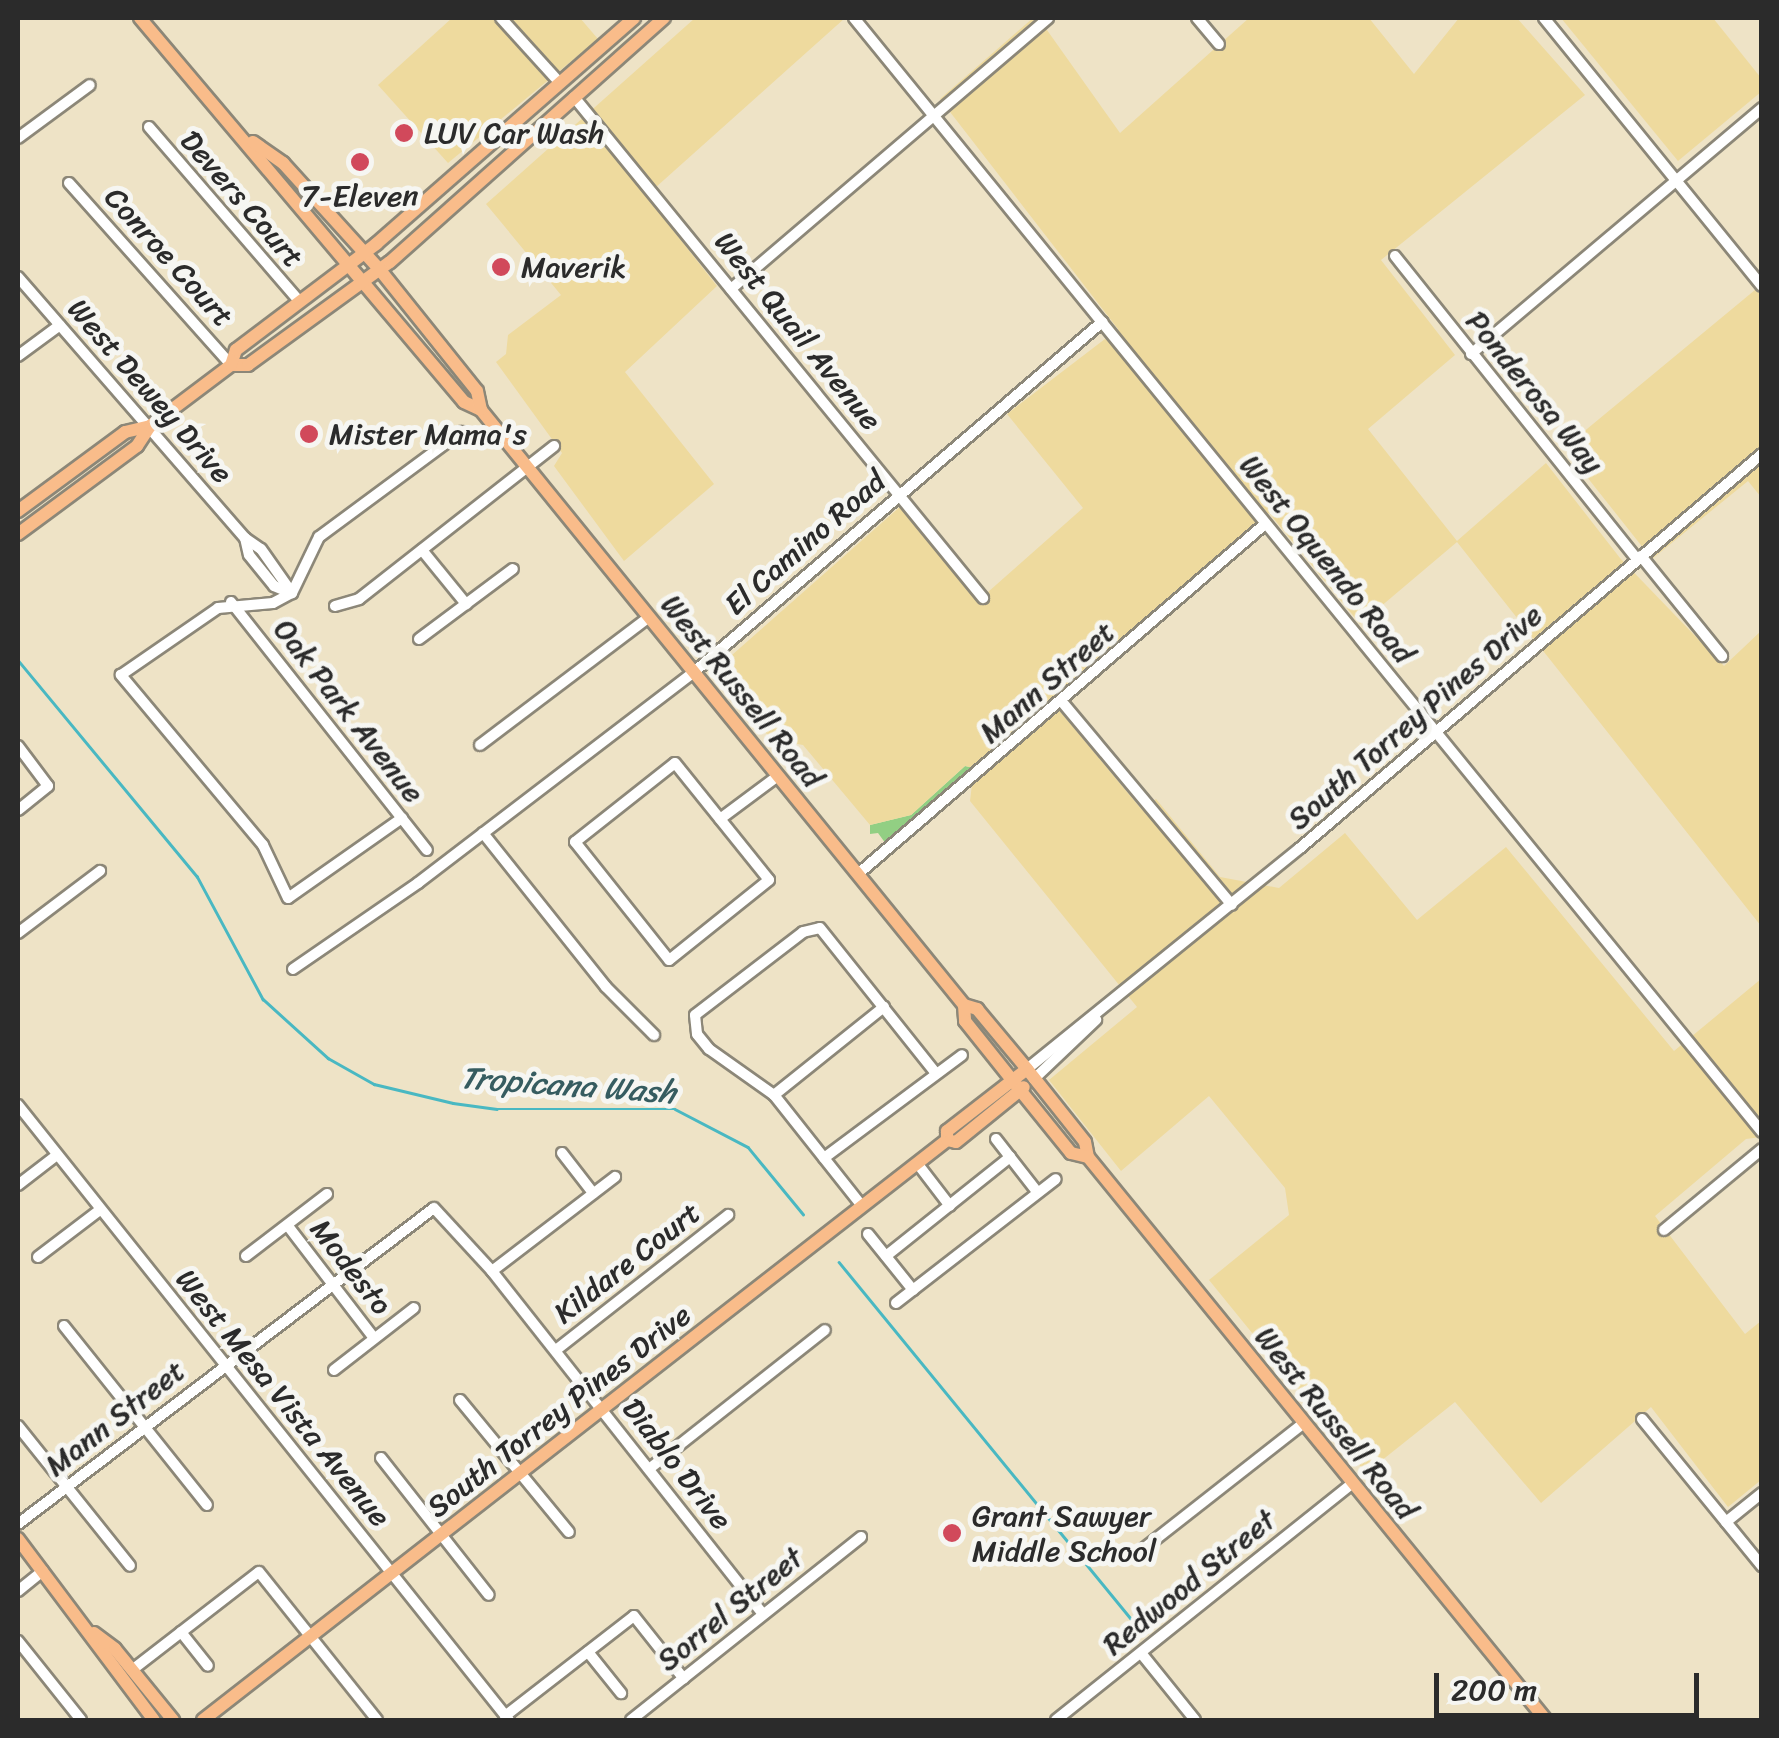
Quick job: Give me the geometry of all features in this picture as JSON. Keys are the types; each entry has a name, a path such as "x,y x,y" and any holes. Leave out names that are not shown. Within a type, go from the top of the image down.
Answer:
{"main road":[{"name":"West Russell Road","path":"140,18 248,137 268,170 351,263 464,402 480,410 964,1005 965,1021 1016,1085 1072,1152 1088,1157"},
{"path":"232,365 236,350 365,253 634,18"},
{"path":"18,534 138,446 150,426 232,365 248,365 380,270 664,18"},
{"name":"West Russell Road","path":"248,137 283,163 380,270 477,391 480,410"},
{"path":"18,511 125,432 150,426"},
{"name":"West Russell Road","path":"964,1005 977,1008 1031,1074 1085,1142 1088,1157 1546,1720"},
{"name":"South Torrey Pines Drive","path":"203,1720 917,1163 946,1140 947,1131 1031,1074"},
{"path":"18,1539 92,1632 132,1670 173,1720"},
{"path":"92,1632 103,1657 154,1720"}],"street":[{"path":"501,18 560,83"},
{"name":"West Oquendo Road","path":"854,18 1762,1132"},
{"path":"731,289 1048,18"},
{"path":"1197,18 1219,44"},
{"path":"1544,18 1762,286"},
{"path":"18,138 90,84"},
{"name":"West Quail Avenue","path":"574,96 983,598"},
{"path":"1471,354 1762,108"},
{"name":"Devers Court","path":"150,128 300,302"},
{"name":"Conroe Court","path":"69,183 232,365"},
{"name":"Ponderosa Way","path":"1395,256 1471,354 1722,656"},
{"name":"West Dewey Drive","path":"18,278 245,538 261,549 292,593"},
{"name":"El Camino Road","path":"293,969 483,833 694,672 1102,322"},
{"path":"18,356 60,325"},
{"path":"402,818 288,898 263,846 121,675 231,602 273,603 292,593 319,537 460,432"},
{"path":"335,606 359,599 554,446"},
{"name":"South Torrey Pines Drive","path":"1031,1074 1083,1039 1100,1015 1762,454"},
{"name":"Mann Street","path":"858,874 1064,702 1266,524"},
{"path":"422,550 466,604"},
{"path":"419,640 514,570"},
{"name":"Oak Park Avenue","path":"231,602 428,850"},
{"path":"480,745 649,617"},
{"path":"1064,702 1232,905"},
{"path":"18,746 48,786 18,810"},
{"path":"675,763 720,820 768,880 669,960 575,842 675,763"},
{"path":"720,820 778,776"},
{"path":"483,833 606,987 654,1034"},
{"path":"18,932 100,871"},
{"path":"862,1206 774,1095 725,1064 692,1022 813,926 935,1072"},
{"path":"774,1095 884,1008"},
{"path":"824,1158 962,1055"},
{"name":"West Mesa Vista Avenue","path":"18,1106 507,1718"},
{"path":"996,1139 1038,1193"},
{"path":"1664,1230 1762,1149"},
{"path":"562,1152 593,1194"},
{"path":"18,1185 57,1155"},
{"path":"886,1256 1010,1157"},
{"path":"917,1163 950,1206"},
{"path":"492,1270 614,1177"},
{"path":"896,1304 1056,1179"},
{"path":"246,1256 327,1194"},
{"name":"Mann Street","path":"18,1524 331,1282 434,1208"},
{"name":"Diablo Drive","path":"434,1208 492,1270 764,1614"},
{"path":"38,1257 100,1210"},
{"name":"Kildare Court","path":"556,1350 728,1215"},
{"name":"Modesto","path":"288,1226 374,1338"},
{"path":"868,1234 913,1290"},
{"path":"334,1370 414,1308"},
{"path":"64,1326 207,1505"},
{"path":"650,1468 825,1330"},
{"path":"460,1400 569,1532"},
{"path":"1642,1419 1762,1566"},
{"path":"1138,1554 1304,1423"},
{"path":"18,1426 130,1566"},
{"path":"381,1458 489,1594"},
{"name":"Redwood Street","path":"1056,1720 1353,1483"},
{"path":"1726,1522 1762,1493"},
{"name":"Sorrel Street","path":"631,1720 861,1537"},
{"path":"18,1591 43,1571"},
{"path":"132,1670 259,1572 377,1720"},
{"path":"507,1718 634,1616 684,1679"},
{"path":"181,1632 208,1666"},
{"path":"18,1641 80,1720"},
{"path":"588,1652 621,1692"},
{"path":"1141,1654 1196,1720"}],"green space":[{"path":"965,766 975,768 886,844 878,833 870,834 870,825 911,815"}],"sand":[{"path":"452,18 580,18 598,39 448,163 378,85"},
{"path":"695,18 845,18 646,196 717,286 625,372 714,484 624,561 554,466 562,453 496,362 506,354 508,335 561,295 486,204"},
{"path":"1033,18 1048,18 1042,23 1120,133 1249,18 1369,18 1414,74 1459,18 1517,18 1585,95 1381,260 1455,355 1368,429 1457,541 1546,463 1620,558 1724,666 1761,631 1761,926 1457,542 1360,624 1269,513 1054,704 1142,810 1156,799 1220,877 1279,888 1345,833 1417,920 1506,847 1674,1051 1761,979 1761,1137 1746,1139 1655,1216 1745,1334 1761,1321 1761,1480 1728,1507 1651,1407 1541,1503 1455,1402 1366,1473 1209,1280 1289,1215 1285,1188 1209,1096 1121,1171 1049,1080 1137,1007 970,801 974,768 965,766 911,815 870,825 803,745 771,739 715,670 910,498 988,592 1083,508 1007,414 1118,329 940,99"},
{"path":"1561,18 1713,18 1761,78 1761,92 1678,161"},
{"path":"1761,285 1761,497 1748,481 1652,559 1564,448"}],"waterway":[{"name":"Tropicana Wash","path":"18,660 197,876 263,999 328,1058 374,1084 453,1103 497,1109 675,1109 748,1147 803,1214"},
{"name":"Tropicana Wash","path":"839,1262 1138,1627"}],"place":[{"name":"LUV Car Wash","path":"404,133"},
{"name":"7-Eleven","path":"360,162"},
{"name":"Maverik","path":"501,267"},
{"name":"Mister Mama's","path":"309,434"},
{"name":"Grant Sawyer Middle School","path":"952,1533"}]}
